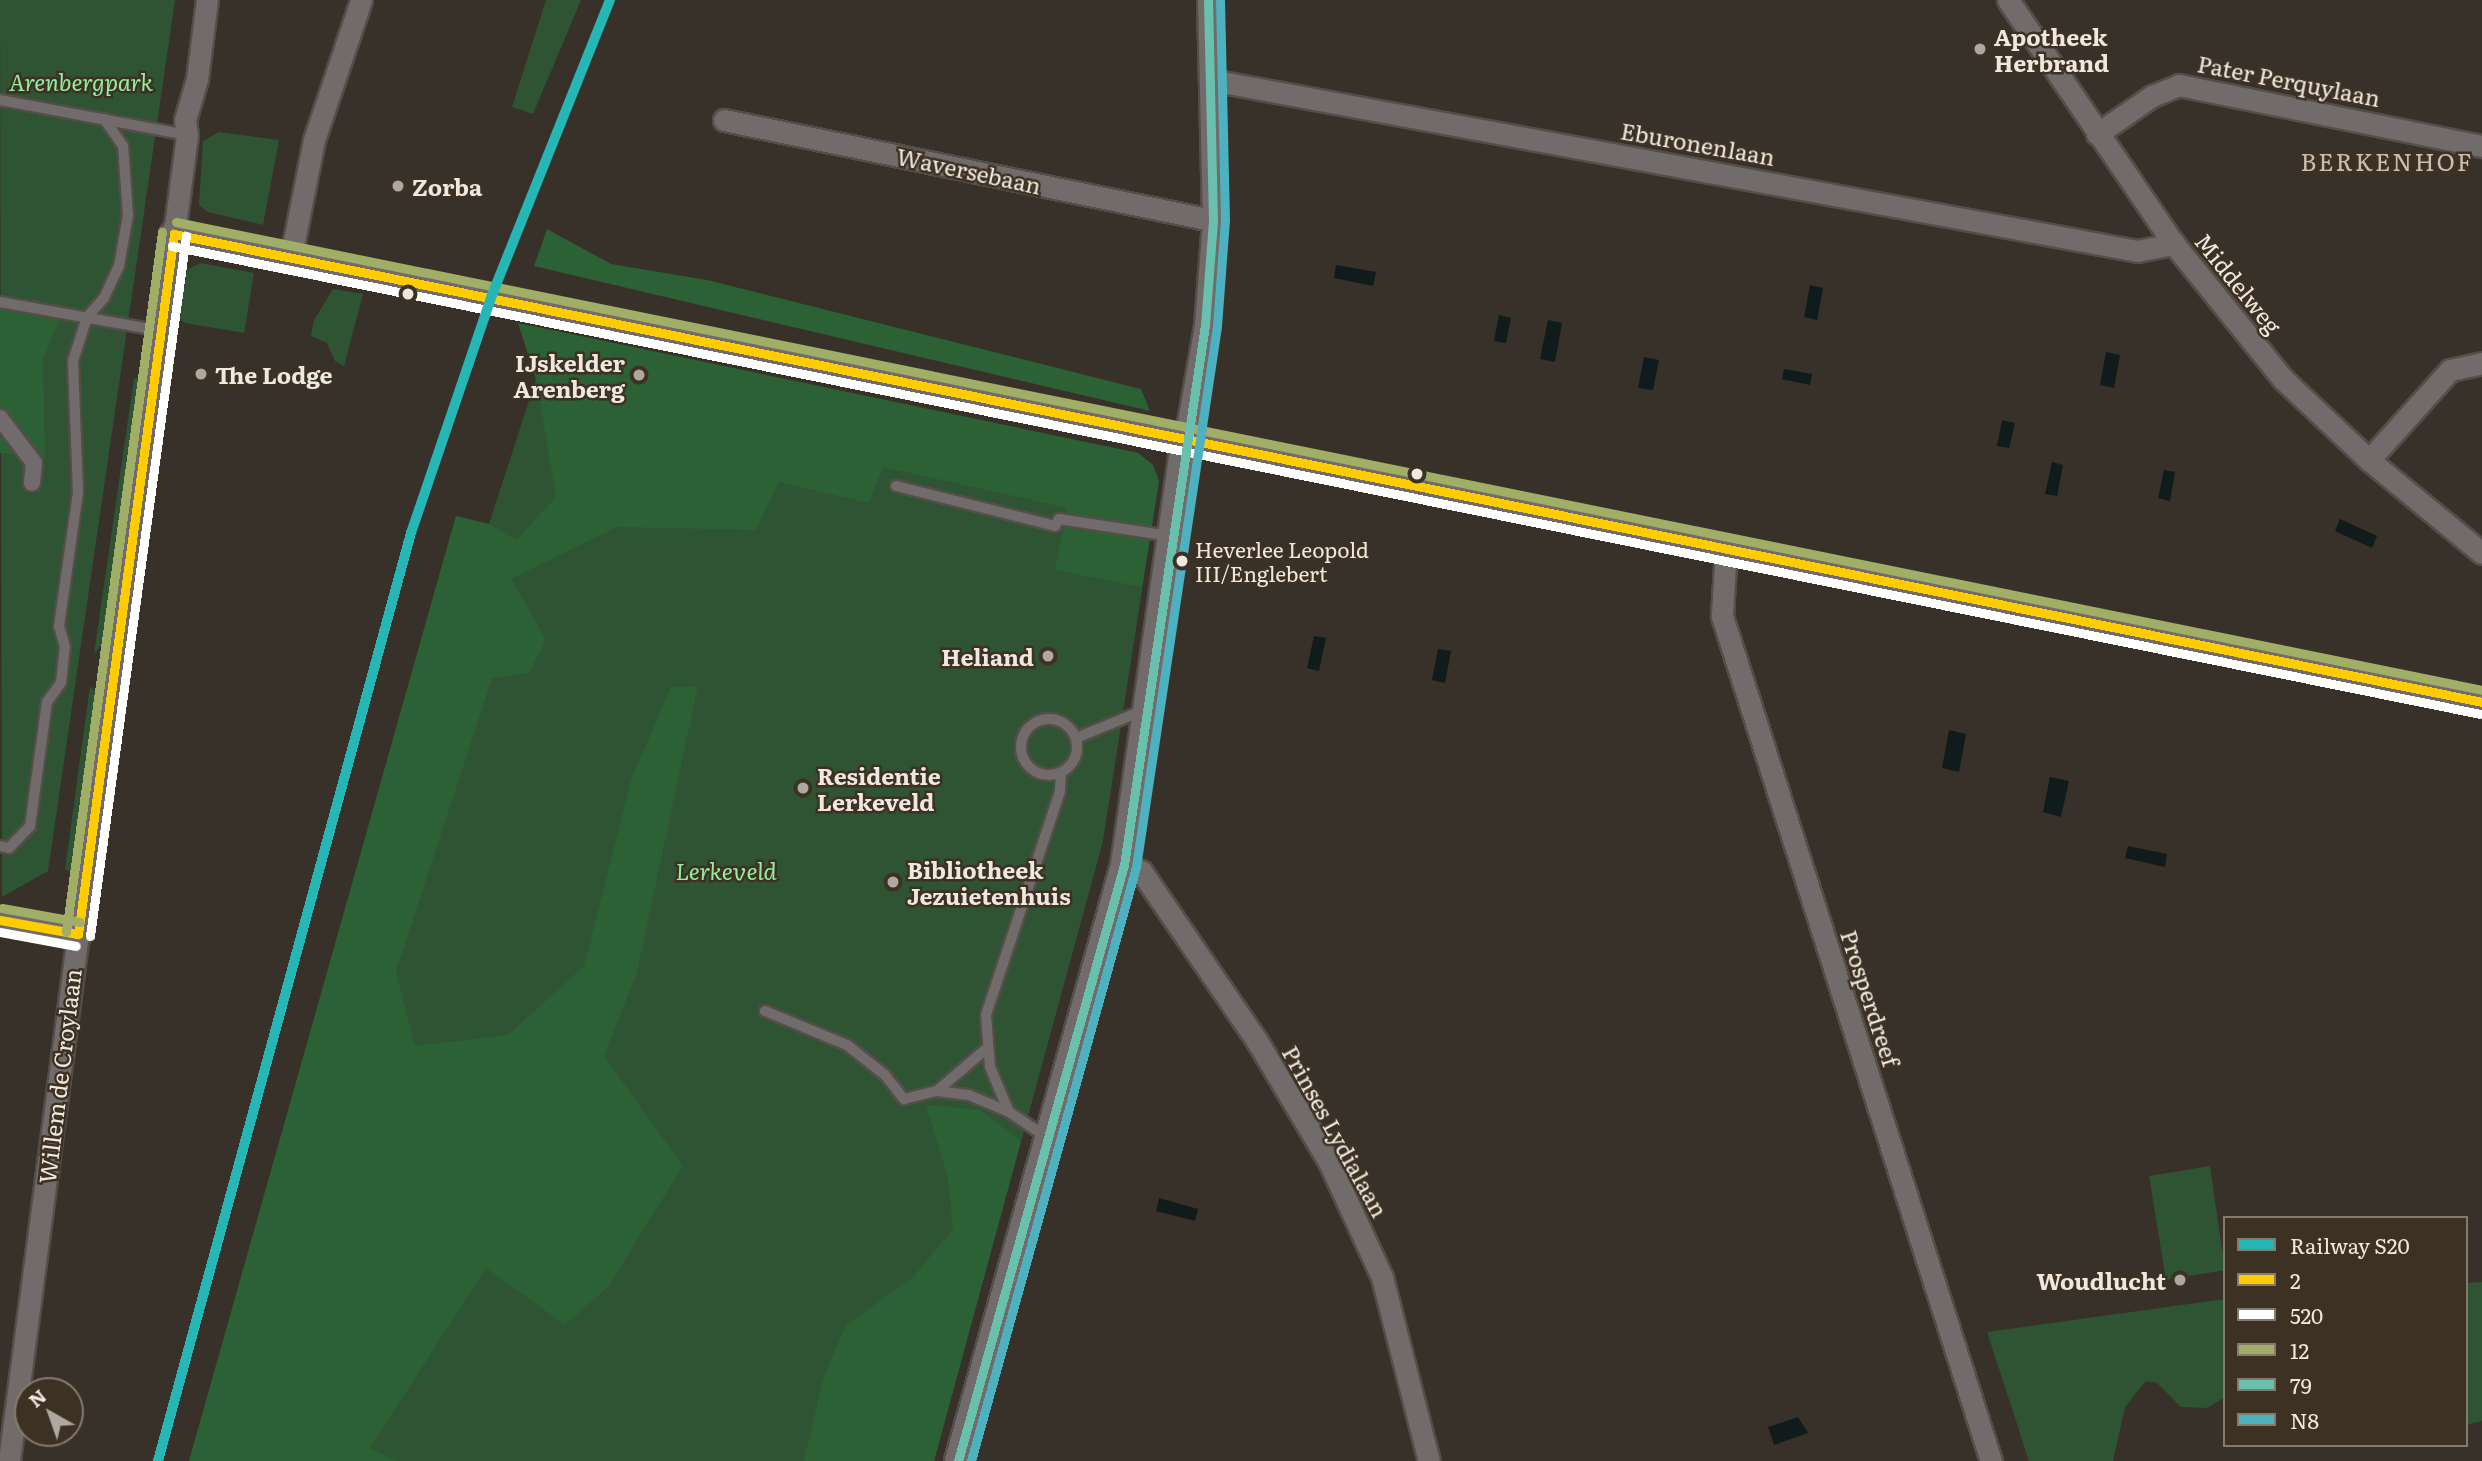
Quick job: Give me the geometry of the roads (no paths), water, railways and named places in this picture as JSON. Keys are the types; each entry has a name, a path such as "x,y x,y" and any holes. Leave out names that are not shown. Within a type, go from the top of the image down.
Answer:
{"street":[{"path":"207,0 197,79 185,120 187,135 174,234 2482,702"},
{"path":"291,256 314,140 361,0"},
{"path":"958,1461 1124,865 1185,439 1205,326 1213,220 1208,0"},
{"name":"Middelweg","path":"2008,0 2174,244 2283,379 2370,460 2482,553"},
{"name":"Eburonenlaan","path":"1211,80 2137,251 2174,244"},
{"name":"Pater Perquylaan","path":"2098,134 2152,96 2179,85 2482,146"},
{"name":"Waversebaan","path":"724,120 1213,220"},
{"name":"Willem de Croylaan","path":"9,1461 174,234"},
{"path":"2370,460 2450,370 2482,363"},
{"path":"0,418 34,463 33,483"},
{"name":"Prosperdreef","path":"1726,548 1722,615 1991,1461"},
{"name":"Prinses Lydialaan","path":"1124,865 1141,872 1270,1063 1329,1162 1382,1277 1429,1461"},
{"path":"0,920 78,934"}],"lane":[{"path":"0,100 187,135"},
{"path":"0,846 9,848 30,826 47,702 61,683 65,648 59,626 78,492 73,361 87,317 104,298 119,265 128,215 123,146 104,119"},
{"path":"0,302 161,331"},
{"path":"896,486 1055,526 1059,519 1173,537"},
{"path":"1076,738 1147,709"},
{"path":"1050,718 1067,724 1076,738 1076,755 1061,773 1051,776 1032,770 1021,754 1023,736 1034,723 1050,718"},
{"path":"1009,1112 986,1049 986,1015 1060,791 1061,773"},
{"path":"765,1011 847,1045 885,1075 904,1099 936,1091 950,1084 986,1049"},
{"path":"936,1091 969,1095 1009,1112 1048,1138"}],"rail line":[{"name":"S20","path":"158,1461 411,533 492,295 610,0"}],"place":[{"name":"Apotheek Herbrand","path":"1980,49"},
{"name":"Zorba","path":"398,186"},
{"name":"The Lodge","path":"201,374"},
{"name":"IJskelder Arenberg","path":"639,375"},
{"name":"Heverlee Leopold III/Englebert","path":"1182,561"},
{"name":"Heliand","path":"1048,656"},
{"name":"Residentie Lerkeveld","path":"803,788"},
{"name":"Bibliotheek Jezuietenhuis","path":"893,882"},
{"name":"Woudlucht","path":"2180,1280"}],"district":[{"name":"BERKENHOF","path":"2387,161"}],"park label":[{"name":"Arenbergpark","path":"81,81"},
{"name":"Lerkeveld","path":"726,870"}]}
